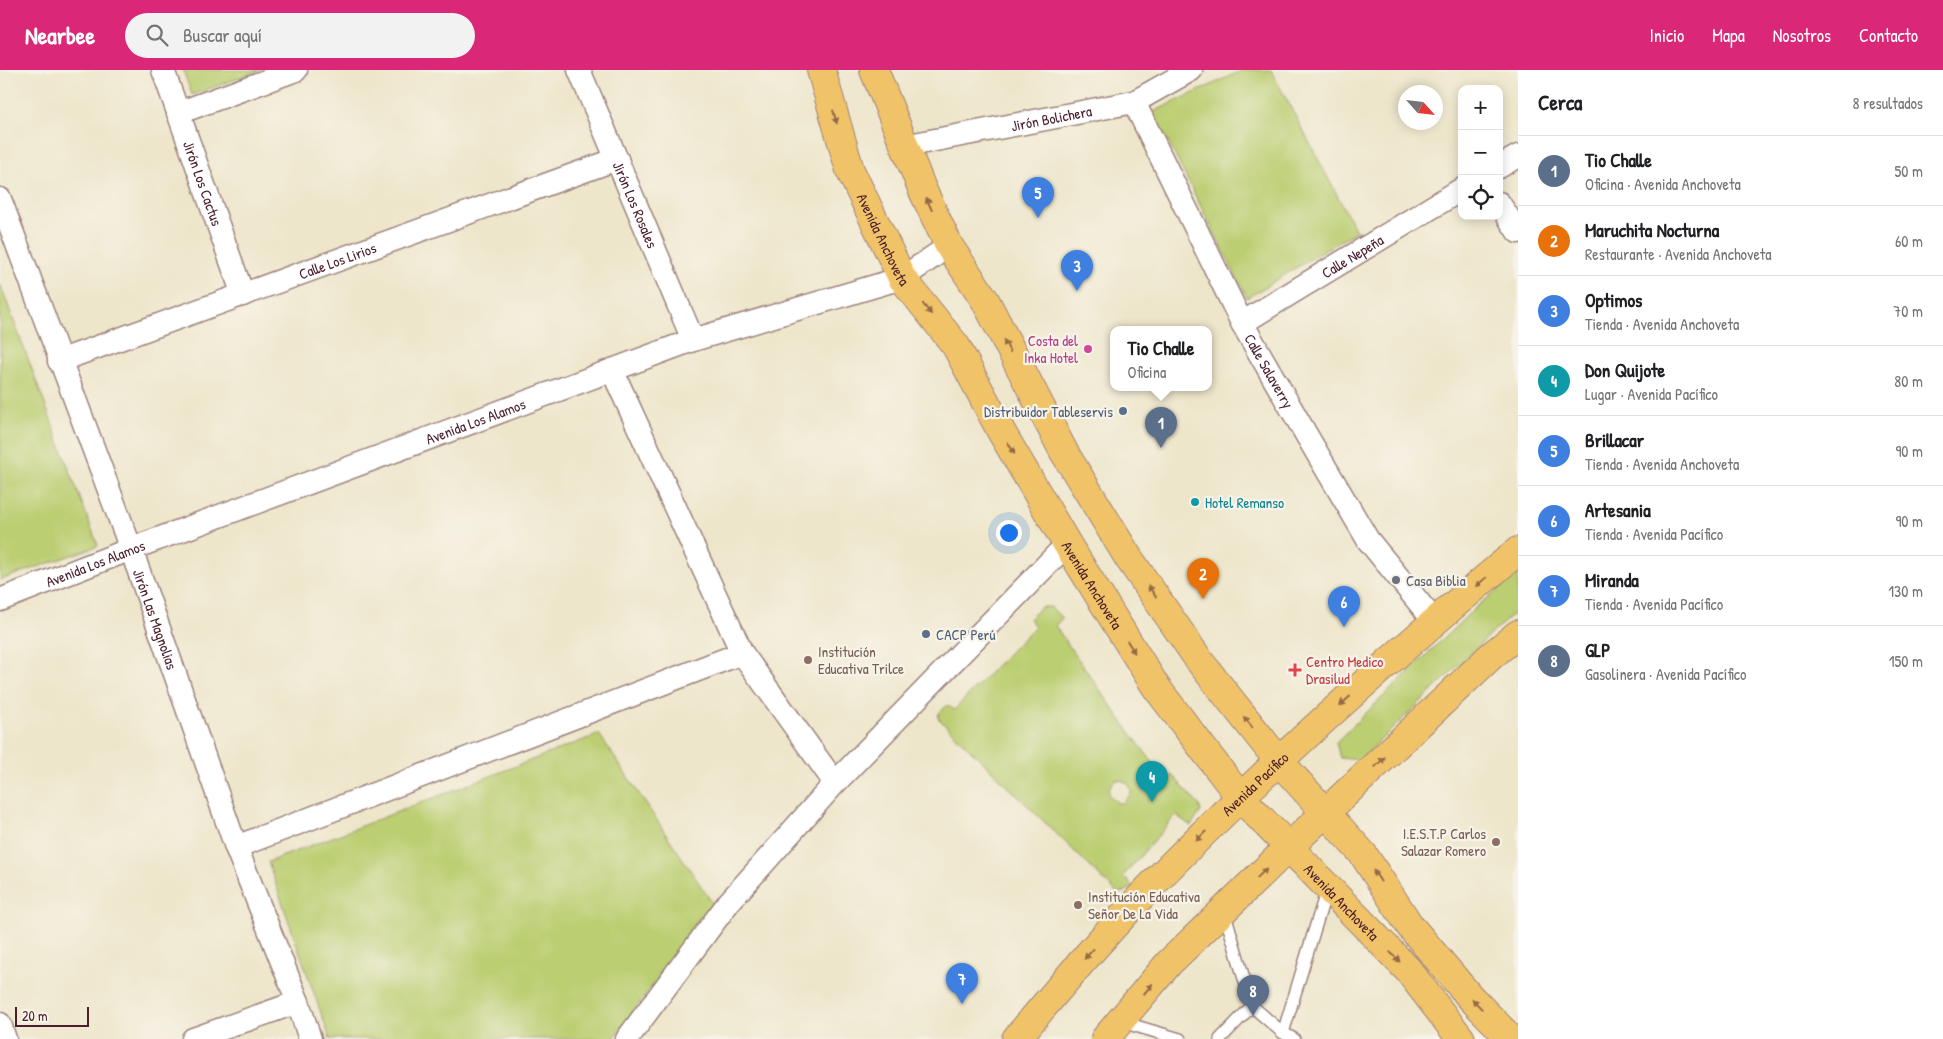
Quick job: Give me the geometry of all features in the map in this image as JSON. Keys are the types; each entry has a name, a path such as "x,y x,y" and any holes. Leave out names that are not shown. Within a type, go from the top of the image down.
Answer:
{"main road":[{"name":"Avenida Anchoveta","path":"821,70 850,170 902,278 956,346 1002,433 1067,544 1156,687 1240,797 1408,970 1461,1039"},
{"path":"874,70 904,146 949,246 985,300 1064,452 1128,557 1201,663 1278,760 1363,854 1410,926 1470,997 1511,1039"},
{"name":"Avenida Pacífico","path":"1016,1039 1147,890 1278,760 1434,621 1518,551"},
{"path":"1112,1030 1169,963 1289,846 1485,662 1518,634"}],"street":[{"name":"Jirón Los Cactus","path":"163,70 243,295"},
{"path":"178,113 296,70"},
{"name":"Jirón Los Rosales","path":"580,70 693,340"},
{"name":"Jirón Bolichera","path":"904,146 1134,102 1191,70"},
{"name":"Calle Salaverry","path":"1134,102 1242,323 1368,540 1434,621"},
{"path":"1503,165 1518,156"},
{"name":"Calle Los Lirios","path":"60,361 617,159"},
{"name":"Calle Nepeña","path":"1242,323 1458,191"},
{"name":"Jirón Las Magnolias","path":"0,200 131,549 236,848 298,1002 310,1039"},
{"path":"1503,209 1518,232"},
{"name":"Avenida Los Alamos","path":"0,600 131,549 693,340 902,278 949,246"},
{"path":"612,370 742,653 835,783"},
{"path":"627,1039 728,902 835,783 1067,544"},
{"path":"236,848 742,653"},
{"path":"193,1039 298,1002"},
{"path":"0,1024 5,1039"}],"lane":[{"path":"1283,1033 1328,888"},
{"path":"1224,910 1252,1006 1283,1033 1294,1039"},
{"path":"1220,1039 1252,1006"},
{"path":"1112,1030 1180,1039"}],"green space":[{"path":"183,70 261,70 192,95"},
{"path":"1243,70 1271,70 1356,231 1247,298 1153,112"},
{"path":"0,284 98,546 0,580"},
{"path":"1518,572 1518,610 1360,760 1340,758 1336,742 1472,611"},
{"path":"1041,607 1051,607 1062,618 1055,626 1129,731 1166,780 1172,775 1199,805 1201,811 1191,826 1176,815 1123,876 1133,887 1124,892 1117,893 938,718 939,713 947,705 954,710 1035,626 1029,619","holes":["1116,780 1127,783 1131,791 1131,794 1123,803 1118,803 1109,796 1111,785"]},
{"path":"599,734 713,904 613,1039 330,1039 268,862"}],"place":[{"name":"Brillacar","path":"1038,218"},
{"name":"Optimos","path":"1077,291"},
{"name":"Costa del Inka Hotel","path":"1088,349"},
{"name":"Distribuidor Tableservis","path":"1123,411"},
{"name":"Tio Challe","path":"1161,448"},
{"name":"Hotel Remanso","path":"1195,502"},
{"name":"Casa Biblia","path":"1396,580"},
{"name":"Maruchita Nocturna","path":"1203,599"},
{"name":"Artesania","path":"1344,627"},
{"name":"CACP Perú","path":"926,634"},
{"name":"Institución Educativa Trilce","path":"808,660"},
{"name":"Centro Medico Drasilud","path":"1295,670"},
{"name":"Don Quijote","path":"1152,802"},
{"name":"I.E.S.T.P Carlos Salazar Romero","path":"1496,842"},
{"name":"Institución Educativa Señor De La Vida","path":"1078,905"},
{"name":"Miranda","path":"962,1004"},
{"name":"GLP","path":"1253,1016"}]}
